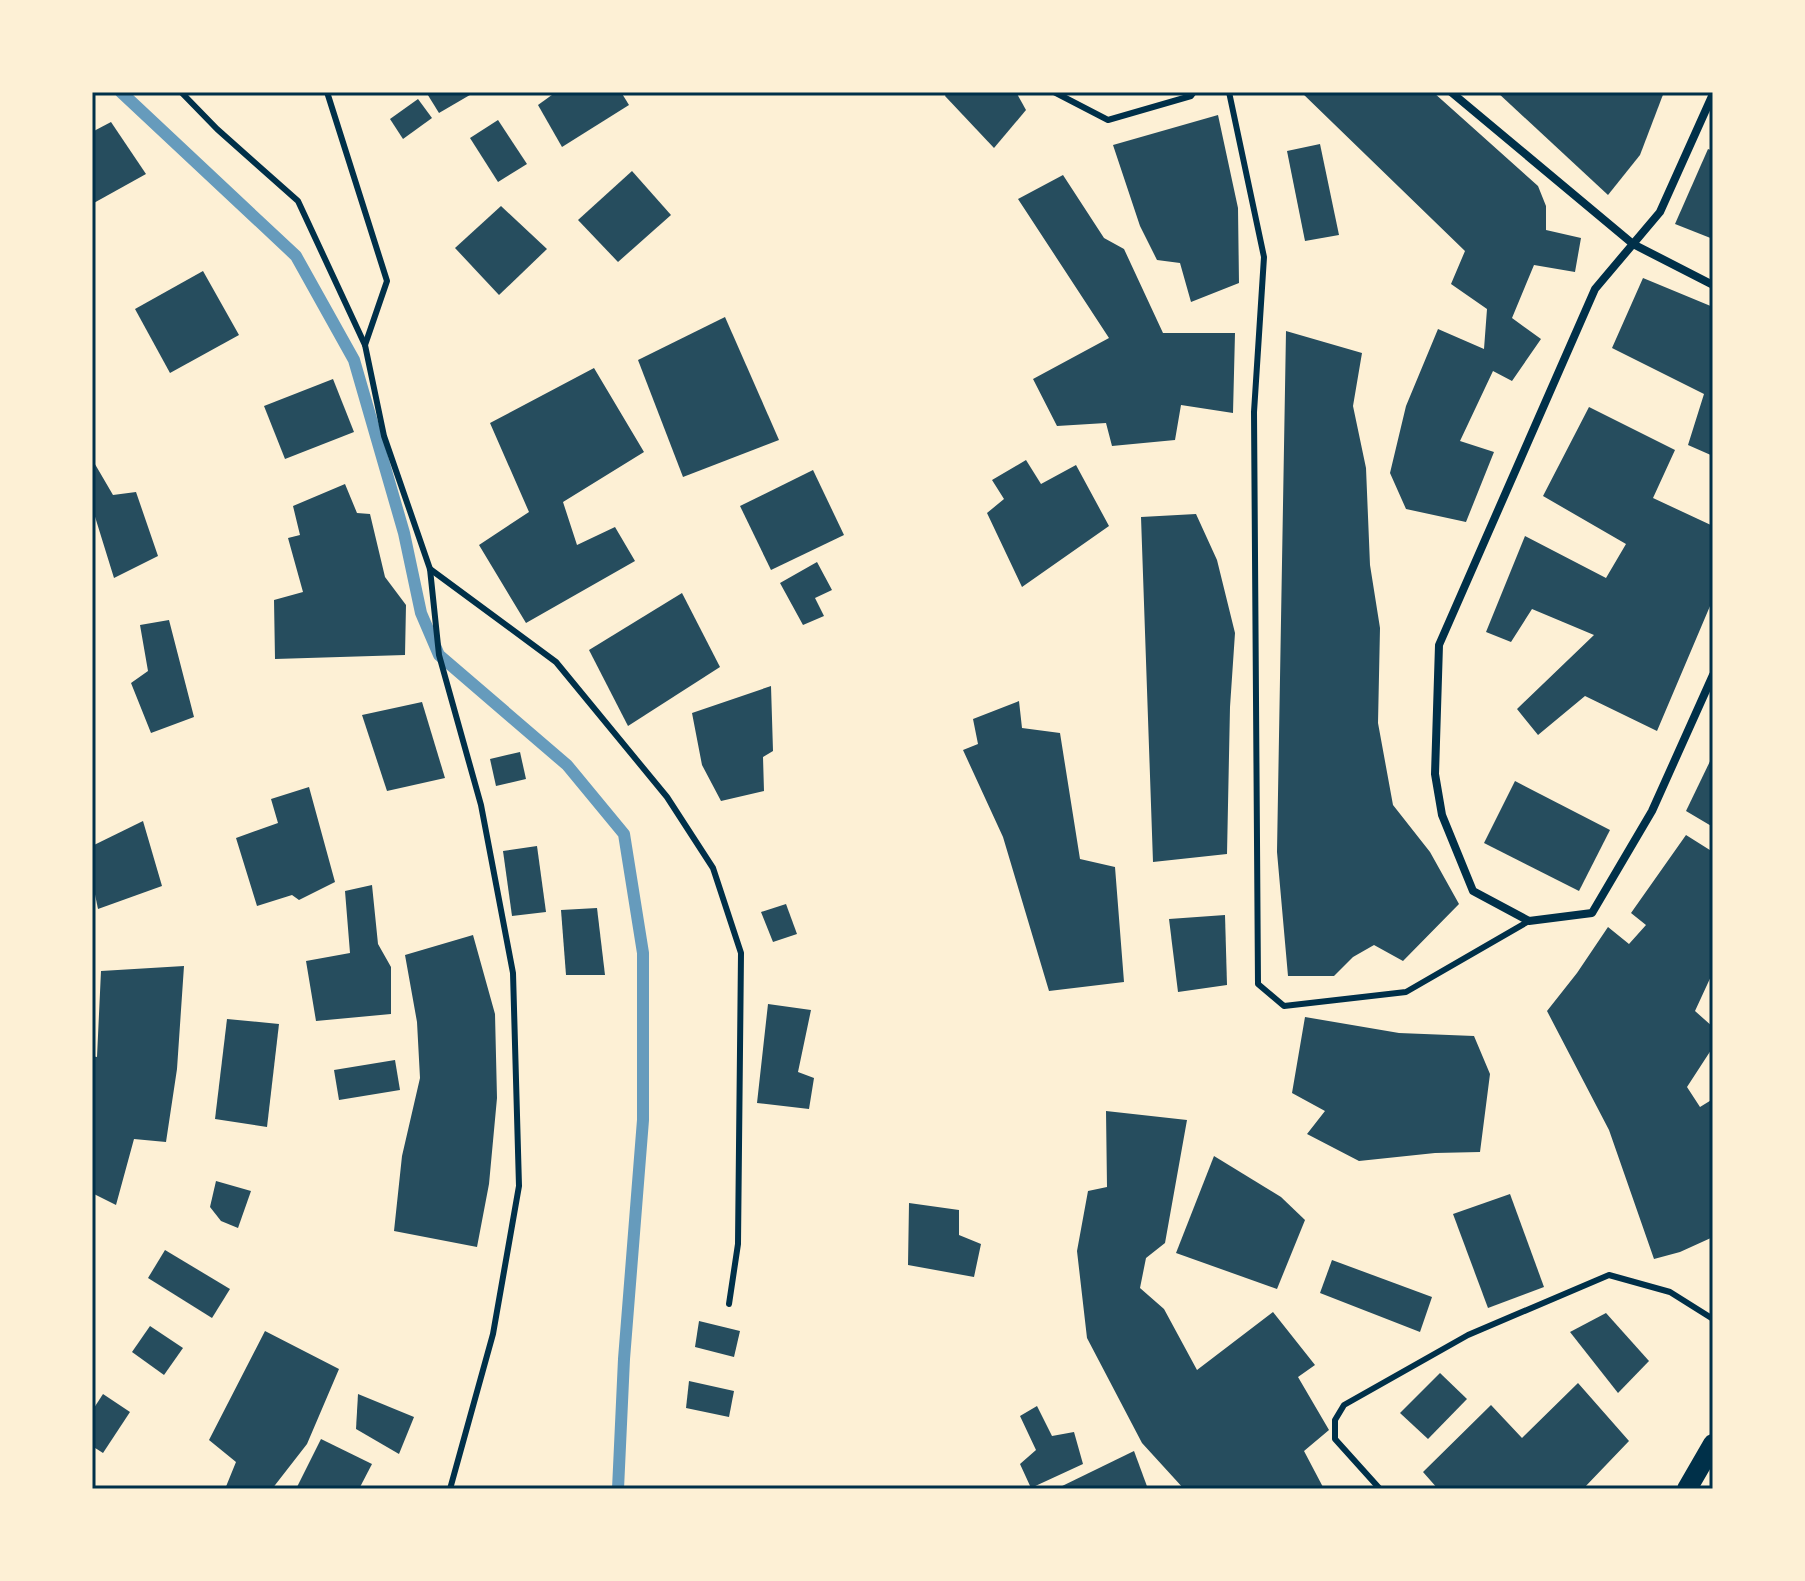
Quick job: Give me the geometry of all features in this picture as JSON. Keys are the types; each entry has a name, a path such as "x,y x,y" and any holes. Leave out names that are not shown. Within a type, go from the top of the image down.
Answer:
{"main road":[{"path":"1687,1489 1713,1444"}],"street":[{"path":"1451,92 1633,244 1713,285"},
{"path":"1713,94 1660,212 1595,289 1439,645 1435,774 1442,815 1473,891 1529,921 1592,913 1652,811 1713,675"}],"lane":[{"path":"181,92 217,129 298,201 365,345 384,436 430,569 439,655 481,805 513,973 519,1186 493,1334 450,1489"},
{"path":"327,92 387,281 365,345"},
{"path":"1054,92 1108,120 1191,96 1194,92"},
{"path":"1229,92 1264,257 1254,412 1258,984 1284,1006 1406,992 1529,921"},
{"path":"430,569 556,662 667,797 713,868 741,953 738,1244 729,1304"},
{"path":"1380,1489 1335,1439 1335,1420 1344,1405 1468,1335 1609,1275 1670,1292 1713,1319"}],"building":[{"path":"426,92 475,92 439,113"},
{"path":"556,92 621,92 629,105 562,147 538,105"},
{"path":"947,92 1016,92 1026,110 994,148 945,96"},
{"path":"1301,92 1433,92 1538,186 1546,206 1546,230 1581,238 1575,272 1534,265 1512,318 1541,339 1512,381 1493,371 1460,441 1494,452 1466,522 1406,509 1390,473 1406,406 1438,329 1484,349 1487,309 1451,284 1465,251"},
{"path":"1497,92 1664,92 1640,155 1608,195"},
{"path":"418,99 432,118 403,139 390,119"},
{"path":"1218,115 1238,208 1239,283 1191,302 1180,263 1157,260 1140,226 1113,145"},
{"path":"498,120 527,164 498,182 470,138"},
{"path":"111,122 146,174 92,204 92,132"},
{"path":"1320,144 1339,235 1305,241 1287,151"},
{"path":"1708,149 1713,151 1713,239 1675,224"},
{"path":"632,171 671,215 618,262 578,220"},
{"path":"1063,175 1104,238 1124,249 1163,333 1235,333 1233,413 1181,405 1175,440 1112,446 1106,423 1057,426 1033,379 1109,338 1018,199"},
{"path":"501,206 547,249 499,295 455,248"},
{"path":"203,271 239,335 170,373 135,309"},
{"path":"1643,278 1713,307 1713,456 1688,445 1704,394 1612,348"},
{"path":"725,317 779,440 683,477 638,360"},
{"path":"1286,331 1362,353 1353,406 1366,468 1370,565 1380,628 1378,723 1393,805 1430,852 1459,904 1403,961 1374,945 1353,957 1334,976 1288,976 1277,852"},
{"path":"594,368 644,452 563,502 577,545 615,527 635,561 526,623 479,545 529,512 490,423"},
{"path":"333,379 354,432 285,459 264,406"},
{"path":"1589,407 1675,450 1653,498 1713,526 1713,599 1657,731 1585,696 1538,735 1517,709 1594,635 1532,609 1511,642 1486,632 1525,536 1606,578 1626,544 1543,496"},
{"path":"92,459 113,495 136,492 158,556 114,578 92,507"},
{"path":"1026,460 1041,484 1076,465 1109,526 1022,587 987,513 1004,499 992,480"},
{"path":"813,470 844,535 771,570 740,506"},
{"path":"345,484 357,513 370,514 385,577 406,605 405,655 275,659 274,600 303,592 288,538 300,535 293,506"},
{"path":"1196,514 1217,560 1235,633 1227,854 1153,862 1141,517"},
{"path":"817,562 832,590 815,598 824,616 803,625 780,583"},
{"path":"682,593 720,667 628,726 589,650"},
{"path":"169,620 194,717 151,733 131,683 148,671 140,625"},
{"path":"771,686 773,751 763,757 764,791 721,801 702,765 692,713"},
{"path":"1019,701 1022,728 1060,733 1080,859 1115,867 1124,982 1049,991 1003,837 963,750 978,744 973,719"},
{"path":"422,702 445,778 387,791 362,715"},
{"path":"520,752 526,779 496,786 490,759"},
{"path":"1713,755 1713,827 1686,811"},
{"path":"1515,781 1610,830 1579,891 1484,843"},
{"path":"309,787 335,882 299,900 292,895 257,906 236,838 278,823 271,799"},
{"path":"143,821 162,886 98,909 92,880 92,846"},
{"path":"1686,835 1713,852 1713,972 1695,1011 1713,1027 1713,1047 1687,1087 1700,1107 1713,1099 1713,1237 1680,1252 1654,1259 1609,1130 1547,1011 1608,927 1629,944 1646,925 1631,913"},
{"path":"537,846 546,912 512,916 503,851"},
{"path":"372,885 378,944 391,967 391,1014 316,1021 306,961 350,953 345,891"},
{"path":"786,904 797,934 773,942 761,912"},
{"path":"597,908 605,975 566,975 561,910"},
{"path":"1225,915 1227,985 1178,992 1169,919"},
{"path":"473,935 495,1014 497,1098 489,1184 477,1247 394,1231 402,1156 420,1078 417,1022 405,955"},
{"path":"184,966 177,1069 166,1142 134,1139 116,1205 92,1193 92,1056 97,1057 101,971"},
{"path":"768,1004 811,1010 798,1072 814,1078 809,1109 757,1103"},
{"path":"1305,1017 1399,1033 1474,1036 1490,1074 1480,1152 1359,1161 1307,1134 1325,1111 1292,1093"},
{"path":"227,1019 279,1024 267,1127 215,1119"},
{"path":"395,1060 400,1090 339,1100 334,1070"},
{"path":"1106,1111 1187,1120 1165,1243 1146,1258 1140,1288 1164,1309 1197,1370 1273,1312 1315,1365 1298,1377 1329,1430 1304,1451 1324,1489 1184,1489 1142,1443 1087,1338 1077,1251 1088,1191 1107,1187"},
{"path":"1214,1156 1281,1197 1305,1220 1277,1289 1176,1253"},
{"path":"216,1181 251,1191 238,1228 221,1221 210,1207"},
{"path":"1510,1194 1544,1287 1488,1308 1453,1214"},
{"path":"909,1203 959,1210 959,1235 981,1244 974,1277 908,1265"},
{"path":"165,1250 230,1289 212,1318 148,1278"},
{"path":"1332,1260 1432,1297 1420,1332 1320,1293"},
{"path":"1606,1313 1649,1361 1618,1393 1570,1332"},
{"path":"699,1321 740,1331 734,1357 695,1347"},
{"path":"150,1326 183,1348 164,1375 132,1352"},
{"path":"265,1331 339,1369 307,1444 272,1489 225,1489 236,1462 209,1440"},
{"path":"1440,1373 1467,1399 1428,1439 1400,1413"},
{"path":"689,1381 734,1391 729,1417 686,1408"},
{"path":"1578,1383 1629,1441 1583,1489 1438,1489 1423,1472 1491,1405 1522,1438"},
{"path":"103,1394 130,1412 103,1453 92,1446 92,1411"},
{"path":"358,1394 414,1417 399,1454 356,1429"},
{"path":"1037,1406 1052,1436 1074,1432 1083,1464 1031,1488 1020,1464 1036,1450 1020,1416"},
{"path":"321,1439 372,1464 359,1489 296,1489"},
{"path":"1134,1451 1148,1489 1056,1489"}],"waterway":[{"path":"121,92 296,256 354,360 404,533 421,613 439,655 567,765 624,834 643,953 643,1120 624,1359 618,1489"}]}
